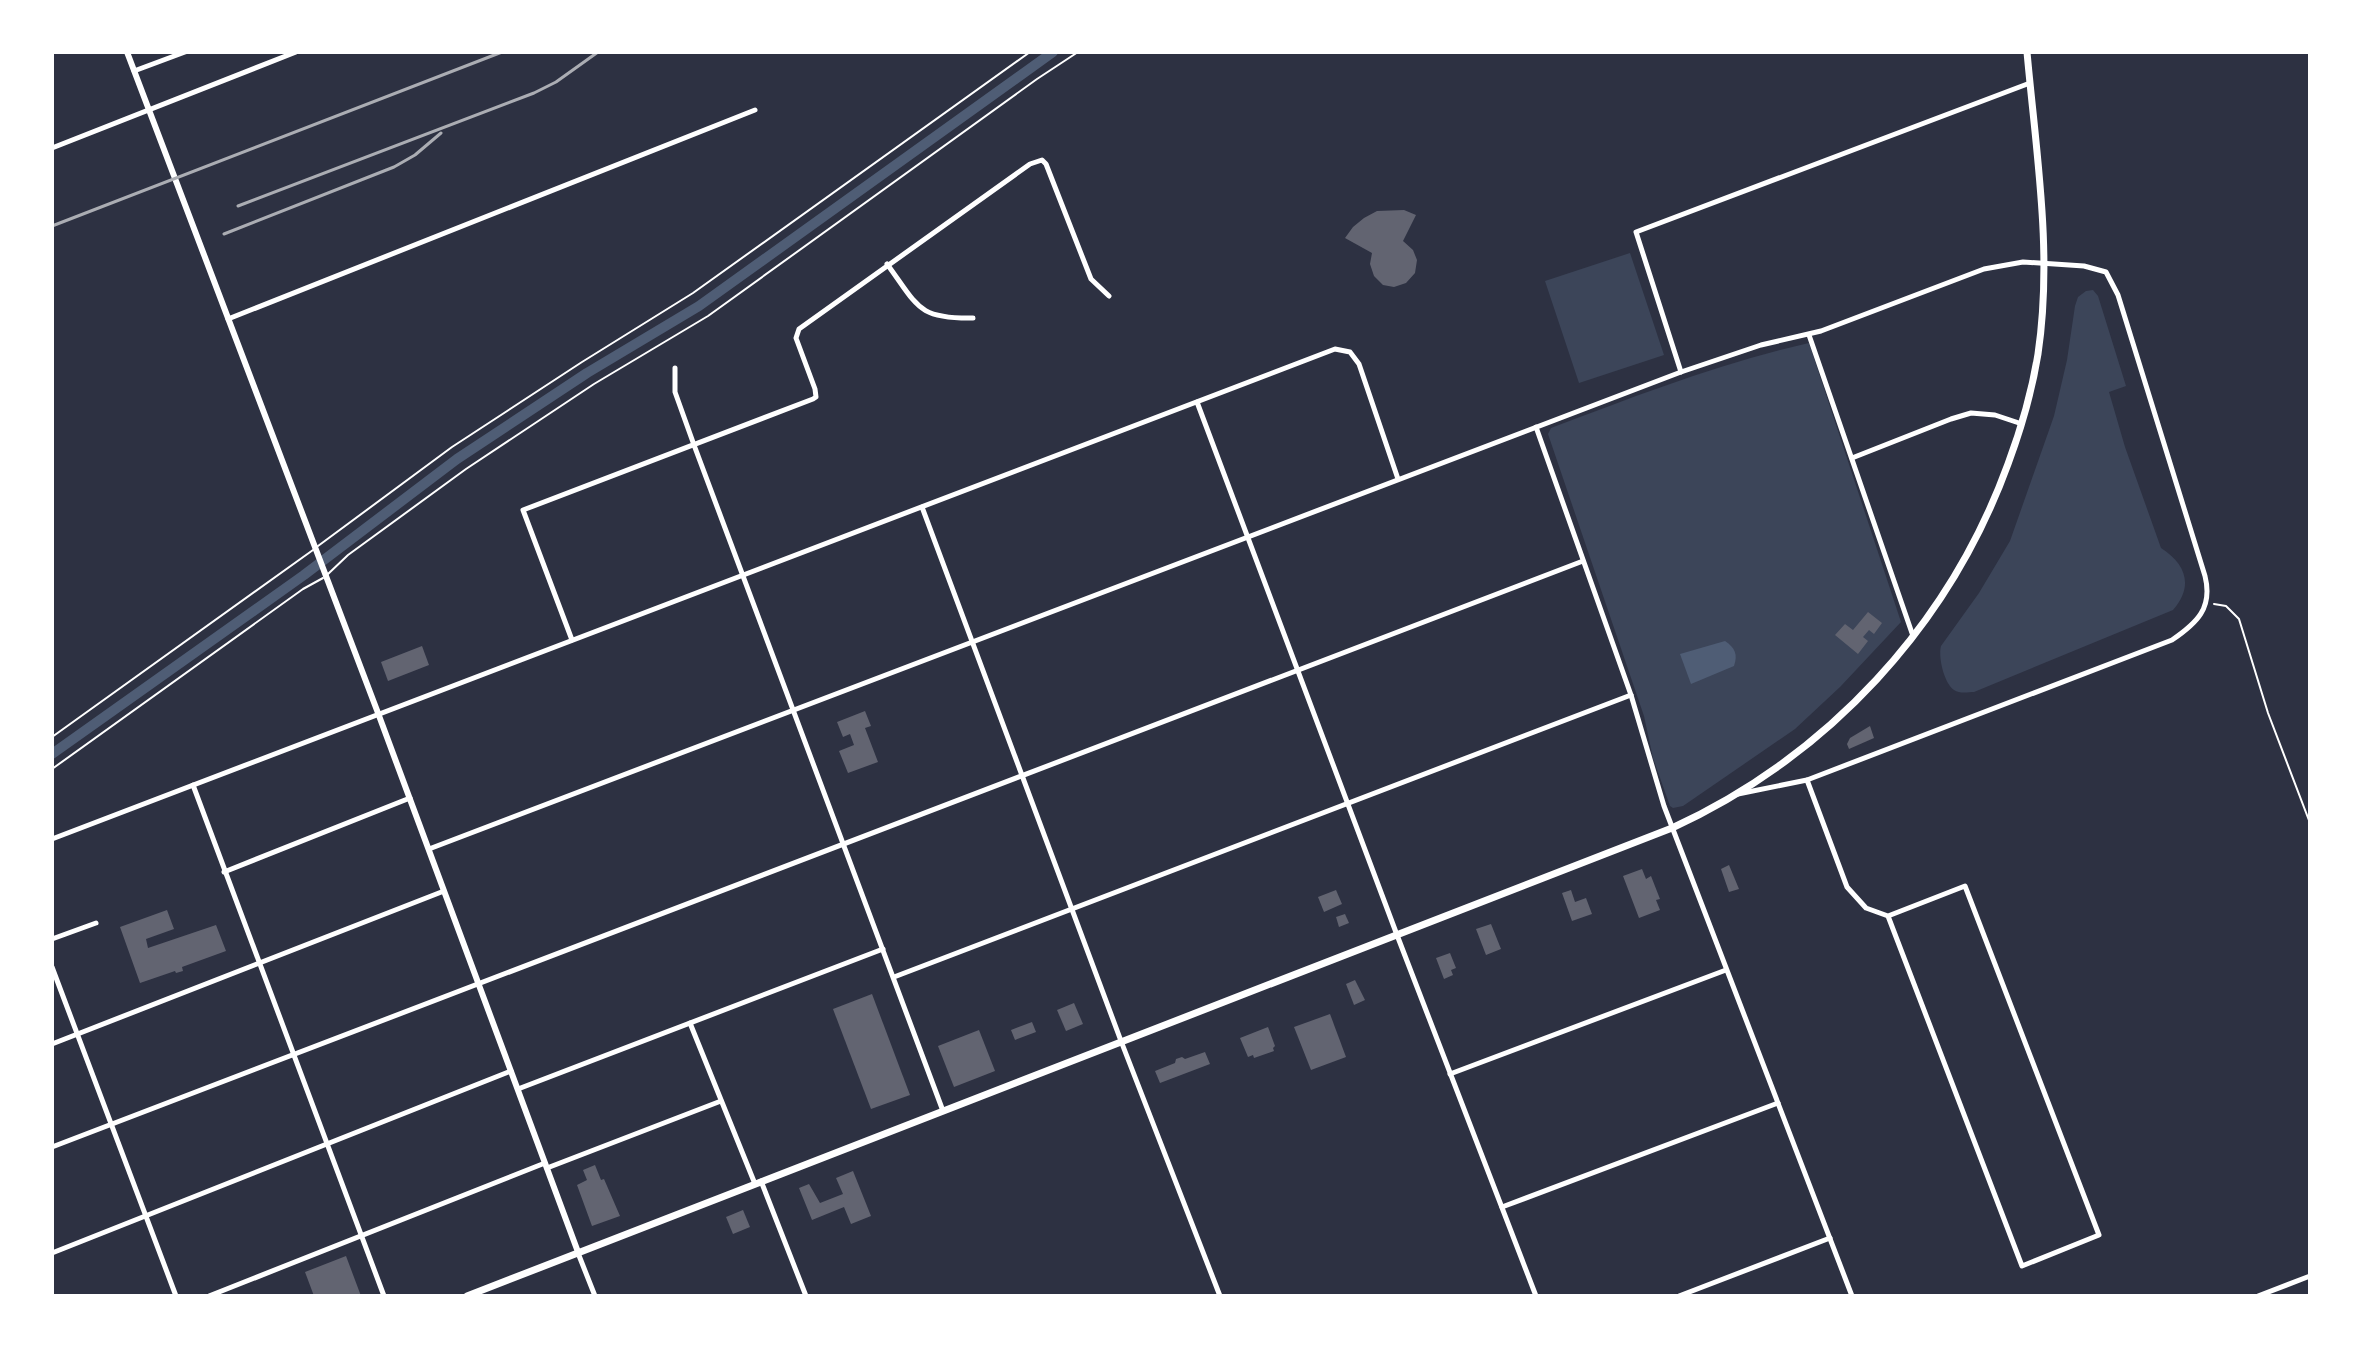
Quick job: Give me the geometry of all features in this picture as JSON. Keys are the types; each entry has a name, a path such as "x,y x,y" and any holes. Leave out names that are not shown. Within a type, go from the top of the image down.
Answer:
{"main road":[{"path":"467,1296 484,1293 578,1252 1672,828 1738,794 1781,765 1840,718 1870,689 1913,637 1951,582 1985,521 2022,424 2038,355 2044,264 2043,208 2027,52"}],"street":[{"path":"127,52 326,574 595,1296"},
{"path":"134,71 185,52"},
{"path":"52,148 283,54 296,52"},
{"path":"1681,372 1636,232 2030,83"},
{"path":"228,319 755,110"},
{"path":"572,640 523,510 816,397 797,333 887,264 1030,164 1042,160 1046,164 1091,279 1109,296"},
{"path":"429,849 1681,372 1761,345 1809,335 1984,269 2023,262 2096,268 2106,272 2114,283 2205,576 2208,589 2203,611 2195,622 2172,640 1807,780 1738,794"},
{"path":"887,264 927,313 949,318 973,318"},
{"path":"1809,335 1913,637"},
{"path":"52,839 1335,349 1350,352 1359,364 1398,479"},
{"path":"675,368 675,392 694,445 943,1111"},
{"path":"1197,402 1536,1296"},
{"path":"1852,458 1971,413 1995,415 2022,424"},
{"path":"1536,427 1631,695 1650,765 1672,828 1852,1296"},
{"path":"922,507 1121,1041 1220,1296"},
{"path":"52,1147 1583,561"},
{"path":"894,977 1631,695"},
{"path":"1807,780 1847,887 1866,908 1888,916 1965,886 2099,1235 2022,1266 1888,916"},
{"path":"193,785 384,1296"},
{"path":"224,872 410,798"},
{"path":"52,1044 444,891"},
{"path":"52,939 96,923"},
{"path":"518,1089 883,949"},
{"path":"52,967 176,1296"},
{"path":"1450,1074 1727,970"},
{"path":"690,1023 806,1296"},
{"path":"52,1253 511,1071"},
{"path":"209,1296 546,1165 721,1101"},
{"path":"1502,1207 1778,1103"},
{"path":"1679,1296 1830,1238"},
{"path":"2258,1296 2310,1276"}],"lane":[{"path":"52,737 317,551 452,447 693,293 1030,52"},
{"path":"52,769 326,574 466,469 594,384 708,316 1078,52"}],"path":[{"path":"2206,603 2226,606 2239,619 2268,713 2310,823"}],"shaded area":[{"path":"1630,253 1664,355 1579,383 1545,281"},
{"path":"2093,290 2098,296 2126,386 2109,392 2125,447 2161,548 2181,568 2184,592 2173,610 1974,692 1956,691 1950,687 1943,670 1941,646 1979,593 2010,541 2054,416 2075,306 2078,297"},
{"path":"1809,343 1901,622 1840,687 1795,729 1683,806 1673,808 1653,758 1644,716 1548,434 1551,428 1678,381"},
{"path":"1725,641 1735,652 1734,666 1691,684 1680,654"}],"building":[{"path":"1404,210 1416,215 1403,241 1413,250 1417,260 1415,273 1406,283 1394,287 1383,285 1374,276 1370,264 1372,253 1345,238 1353,227 1377,211"},
{"path":"1868,612 1882,623 1874,634 1869,630 1863,637 1868,641 1858,654 1835,635 1845,624 1853,630"},
{"path":"422,646 429,665 388,681 381,662"},
{"path":"865,711 871,726 865,728 878,762 848,773 839,751 854,745 850,734 843,737 837,722"},
{"path":"1870,726 1874,738 1849,749 1847,744 1850,738"},
{"path":"1729,865 1739,889 1729,892 1721,869"},
{"path":"1642,869 1646,879 1651,876 1660,899 1656,900 1660,910 1639,918 1623,876"},
{"path":"1336,890 1342,904 1324,912 1318,897"},
{"path":"1571,890 1575,902 1586,898 1592,914 1572,921 1562,893"},
{"path":"167,910 174,929 146,939 148,948 216,925 226,951 182,967 183,971 140,983 120,927"},
{"path":"1345,914 1349,923 1339,927 1336,917"},
{"path":"1491,924 1501,949 1486,955 1476,929"},
{"path":"1450,953 1456,968 1451,970 1453,975 1444,979 1436,958"},
{"path":"1355,980 1365,1000 1354,1005 1346,984"},
{"path":"872,994 910,1095 871,1109 833,1009"},
{"path":"1074,1003 1083,1024 1066,1031 1057,1010"},
{"path":"1330,1014 1346,1057 1311,1070 1294,1027"},
{"path":"1032,1022 1036,1032 1015,1040 1011,1030"},
{"path":"1268,1027 1274,1051 1248,1057 1240,1038"},
{"path":"979,1030 995,1071 954,1087 938,1046"},
{"path":"1205,1052 1210,1064 1160,1083 1155,1071 1175,1063 1176,1059"},
{"path":"595,1165 620,1216 592,1226 577,1185 587,1180 583,1170"},
{"path":"853,1171 871,1216 851,1224 844,1207 812,1220 799,1188 809,1184 820,1203 843,1194 836,1178"},
{"path":"743,1210 750,1227 733,1234 726,1217"},
{"path":"346,1256 361,1296 314,1296 305,1272"}],"waterway":[{"path":"52,754 304,575 457,459 587,373 699,306 1053,52"}],"railway":[{"path":"52,226 502,52"},
{"path":"238,206 534,93 556,82 598,52"},
{"path":"224,234 394,167 415,155 441,133"}]}
